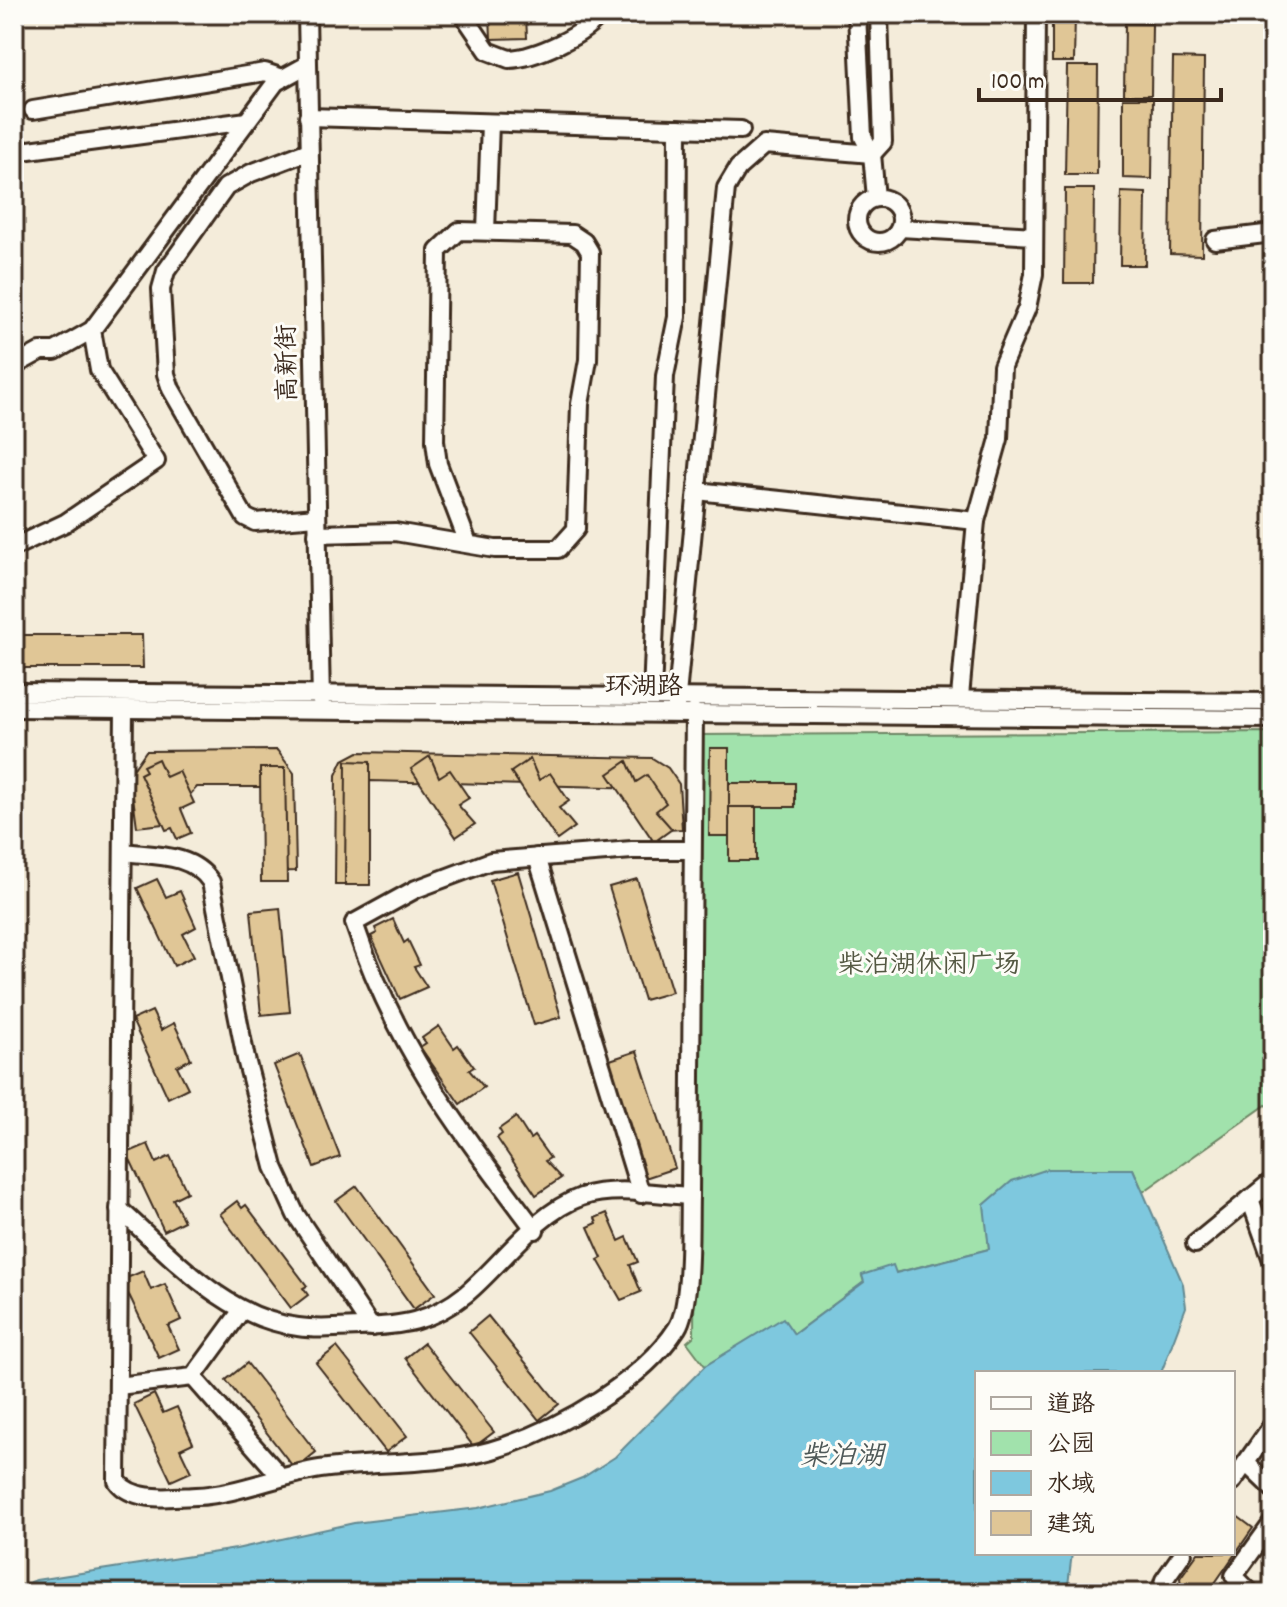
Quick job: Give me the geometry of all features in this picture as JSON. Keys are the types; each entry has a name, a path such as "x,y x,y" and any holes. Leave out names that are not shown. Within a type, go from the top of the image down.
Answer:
{"street":[{"name":"高新街","path":"307,14 321,702"},
{"path":"467,17 488,51 501,58 517,59 578,35 592,26 600,14"},
{"path":"857,14 863,137 872,154 876,198"},
{"path":"872,154 883,142 879,14"},
{"path":"960,697 976,521 999,439 1002,366 1032,291 1036,14"},
{"path":"14,366 41,351 55,351 92,330 247,121 283,78 307,65"},
{"path":"33,110 265,72 283,78"},
{"path":"308,117 741,130"},
{"path":"14,152 247,121"},
{"path":"486,231 490,123"},
{"path":"652,695 665,376 677,317 678,128"},
{"path":"676,704 726,188 738,168 764,145 872,154"},
{"path":"309,151 251,173 226,187 166,271 161,289 166,374 171,389 245,517 255,522 395,532 495,549 558,549 576,529 580,404 588,360 590,252 584,242 572,234 554,231 459,231 438,251 435,441 438,464 468,543"},
{"path":"876,198 894,203 901,215 900,228 886,242 874,242 864,236 858,226 858,214 864,203 876,198"},
{"path":"900,228 1034,236"},
{"path":"1215,240 1273,233"},
{"path":"14,547 65,523 156,461 99,370 92,330"},
{"path":"697,491 976,521"},
{"name":"环湖路","path":"14,692 321,702 676,704 960,697 1273,702"},
{"name":"环湖路","path":"14,708 124,709 652,695 694,712 1273,719"},
{"path":"124,709 117,1481 126,1491 137,1496 200,1496 343,1466 465,1459 567,1420 645,1364 679,1325 687,1276 690,1196 694,712"},
{"path":"535,1230 448,1114 407,1049 373,981 354,923 392,900 491,861 632,850 692,850"},
{"path":"123,852 182,860 200,869 211,882 246,1059 274,1167 296,1215 371,1327"},
{"path":"537,857 641,1194"},
{"path":"1195,1244 1273,1180"},
{"path":"119,1209 208,1288 242,1310 296,1327 371,1327 402,1326 446,1307 475,1286 553,1213 581,1198 602,1192 690,1196"},
{"path":"1250,1199 1273,1263"},
{"path":"118,1386 193,1377 242,1310"},
{"path":"193,1377 281,1477"},
{"path":"1235,1478 1273,1424"},
{"path":"1246,1463 1273,1489"},
{"path":"1251,1593 1234,1576 1273,1522"},
{"path":"1160,1593 1164,1580 1182,1555"}],"green space":[{"name":"柴泊湖休闲广场","path":"1273,732 1273,1108 1266,1105 1143,1192 1133,1169 1054,1170 1019,1180 985,1205 989,1249 895,1273 862,1276 864,1282 794,1334 783,1319 705,1366 687,1342 694,1336 698,735"}],"water":[{"name":"柴泊湖","path":"1048,1169 1133,1169 1183,1284 1186,1307 1162,1371 975,1371 975,1555 1072,1555 1067,1593 14,1593 14,1589 36,1580 236,1549 354,1523 478,1508 550,1491 582,1478 615,1457 705,1366 783,1318 794,1334 864,1282 862,1275 893,1265 896,1273 989,1249 984,1205 1012,1181"}],"building":[{"path":"490,14 526,14 527,38 491,39"},
{"path":"1052,14 1075,14 1074,62 1052,62"},
{"path":"1095,14 1123,14 1124,20 1096,23"},
{"path":"1125,23 1152,24 1151,95 1124,95"},
{"path":"1173,58 1204,59 1202,255 1170,254"},
{"path":"1067,66 1098,66 1097,175 1065,175"},
{"path":"1123,98 1153,98 1152,179 1123,178"},
{"path":"1065,189 1094,189 1093,283 1064,283"},
{"path":"1121,192 1146,193 1145,265 1120,265"},
{"path":"14,635 142,635 143,668 14,668"},
{"path":"710,748 729,748 729,836 709,836"},
{"path":"277,750 294,773 296,871 263,872 262,787 197,787 163,824 137,827 130,774 146,751"},
{"path":"358,752 652,758 668,768 679,784 682,829 651,831 646,788 370,781 370,885 335,885 336,775 343,760"},
{"path":"430,756 439,777 450,770 469,798 458,805 475,824 456,837 411,769"},
{"path":"158,759 166,777 179,771 194,803 181,809 191,833 177,839 172,828 166,830 140,774 146,771 143,766"},
{"path":"530,759 539,780 550,773 569,801 559,808 575,827 557,840 511,772"},
{"path":"346,761 370,762 370,885 345,885"},
{"path":"627,761 636,782 647,775 666,803 656,811 672,829 654,842 608,774"},
{"path":"260,768 285,768 287,882 261,882"},
{"path":"729,783 795,783 795,807 729,807"},
{"path":"729,807 756,807 756,861 729,861"},
{"path":"518,872 561,1017 534,1025 490,880"},
{"path":"157,879 166,897 180,891 196,927 183,934 194,956 174,966 137,888"},
{"path":"637,879 672,992 644,1000 609,887"},
{"path":"280,908 290,1012 261,1015 251,911"},
{"path":"393,919 404,943 408,940 420,965 414,967 427,987 400,999 371,936 377,933 375,928"},
{"path":"152,1011 161,1030 174,1023 191,1059 177,1066 188,1088 168,1098 132,1020"},
{"path":"439,1026 454,1048 458,1045 474,1067 469,1070 484,1087 460,1104 420,1047 426,1043 422,1038"},
{"path":"637,1051 675,1168 645,1178 607,1061"},
{"path":"300,1054 340,1157 314,1167 274,1065"},
{"path":"516,1117 530,1139 534,1136 550,1158 545,1161 561,1178 536,1195 497,1138 502,1134 499,1129"},
{"path":"148,1144 156,1163 170,1156 187,1192 173,1199 184,1221 164,1231 127,1153"},
{"path":"357,1186 435,1294 414,1309 336,1201"},
{"path":"237,1201 242,1208 246,1205 307,1286 303,1288 308,1295 291,1308 220,1214"},
{"path":"607,1213 619,1241 627,1237 638,1262 630,1265 641,1292 621,1300 598,1260 602,1258 588,1227 597,1223 595,1218"},
{"path":"143,1271 151,1290 165,1284 181,1320 168,1326 179,1349 159,1358 122,1280"},
{"path":"488,1316 559,1404 539,1420 469,1332"},
{"path":"424,1343 494,1432 474,1447 405,1358"},
{"path":"337,1347 407,1436 386,1452 316,1363"},
{"path":"247,1363 316,1452 295,1469 226,1380"},
{"path":"154,1394 163,1413 177,1407 193,1443 180,1449 191,1472 171,1481 134,1404"},
{"path":"1235,1514 1253,1528 1235,1554"},
{"path":"1197,1555 1234,1555 1208,1593 1182,1593 1180,1578"}]}
